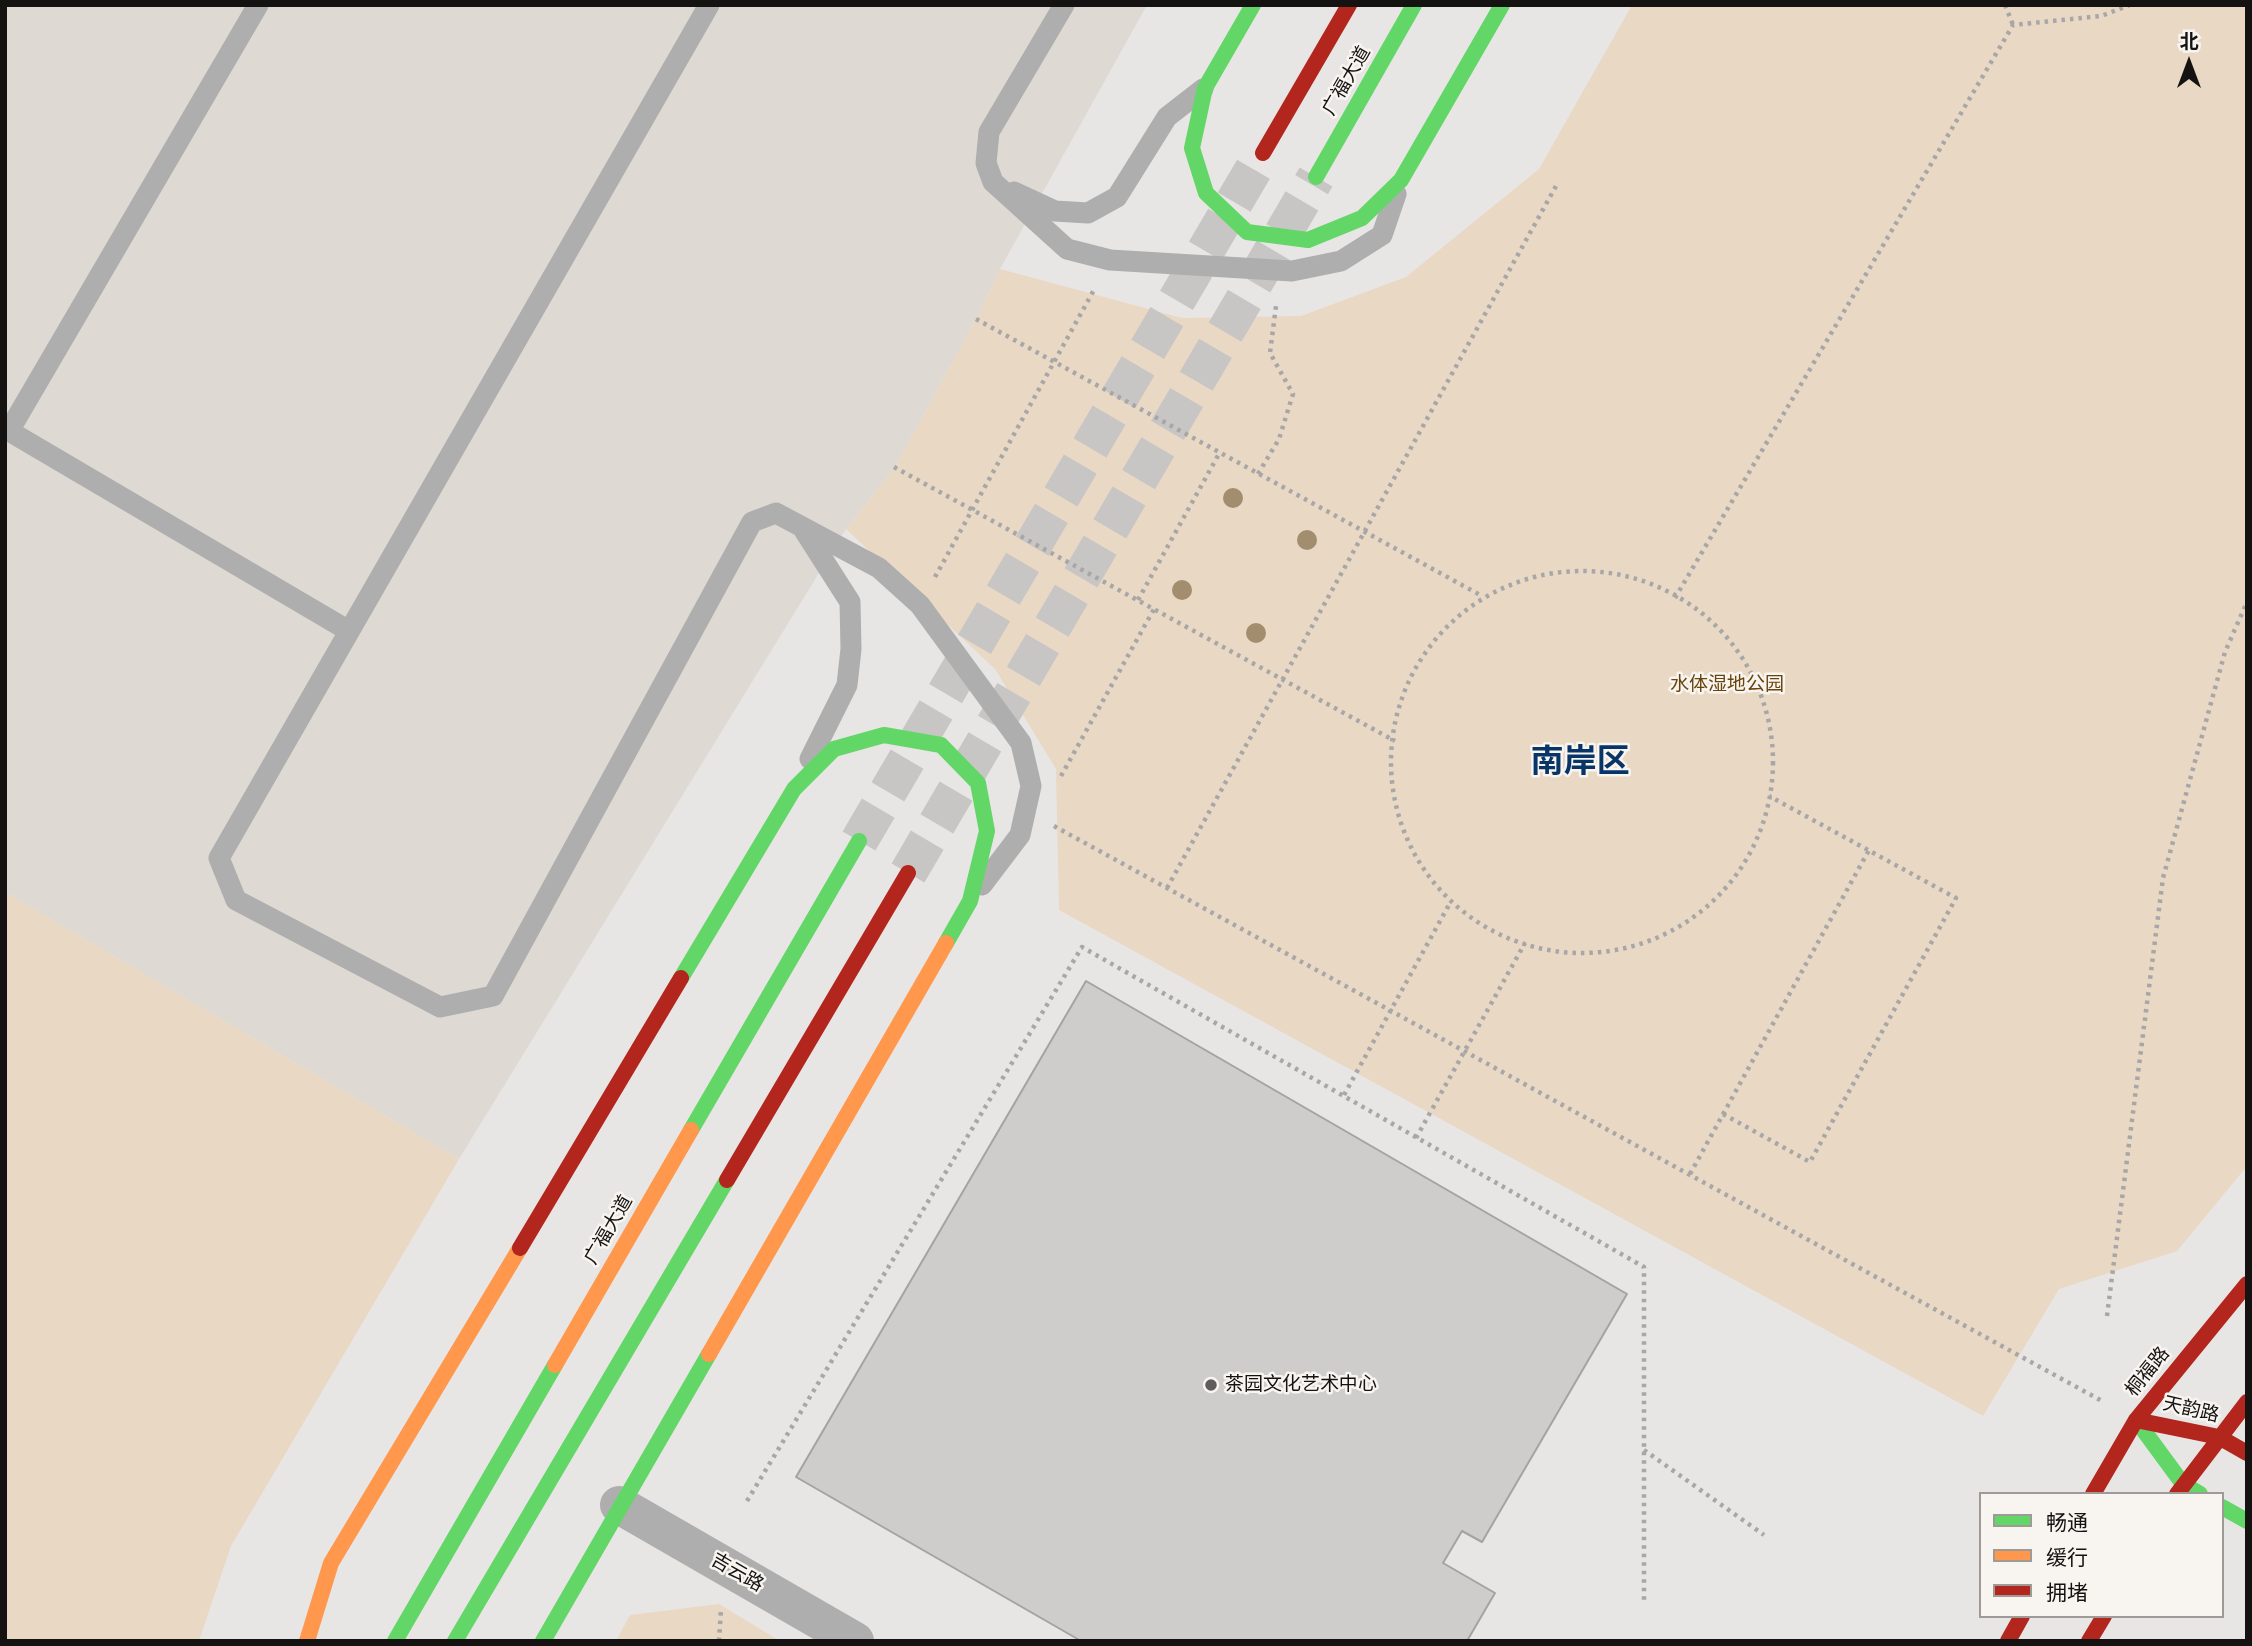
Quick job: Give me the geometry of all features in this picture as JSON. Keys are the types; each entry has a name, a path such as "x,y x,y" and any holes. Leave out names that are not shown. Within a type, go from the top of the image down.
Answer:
{"main road":[{"path":"1253,5 1205,88 1192,148 1206,193 1247,232 1308,240 1362,218 1401,180 1502,5"},
{"name":"广福大道","path":"1263,153 1349,5"},
{"name":"广福大道","path":"1316,177 1414,5"},
{"path":"307,1641 331,1563 794,789 834,749 884,735 941,745 978,783 987,831 970,901 619,1505 543,1641"},
{"name":"广福大道","path":"396,1641 859,841"},
{"path":"455,1641 908,873"},
{"name":"桐福路","path":"2094,1492 2136,1420 2247,1284"},
{"path":"2180,1489 2247,1402"},
{"name":"天韵路","path":"2136,1420 2220,1437 2247,1453"},
{"name":"天韵路","path":"2136,1420 2180,1489"},
{"path":"2224,1508 2247,1521"},
{"path":"2008,1641 2021,1618"},
{"path":"2089,1641 2103,1618"}],"street":[{"name":"吉云路","path":"619,1505 855,1641"}],"lane":[{"path":"258,5 9,431 349,631"},
{"path":"709,5 219,858 236,900 440,1007 493,996 752,522 776,513 879,568 919,606 1021,743 1031,786 1031,814 1020,835 970,901"},
{"path":"1064,5 989,132 986,163 993,182 1067,249 1111,260 1292,271 1341,261 1382,235 1401,180"},
{"path":"993,182 1055,211 1088,213 1117,197 1167,117 1205,88"},
{"path":"794,789 847,685 851,649 850,601 803,528"}],"path":[{"path":"2005,5 2013,24"},
{"path":"2013,24 2101,16 2130,5"},
{"path":"1675,598 2013,24"},
{"path":"1167,888 1556,186"},
{"path":"919,606 1111,260"},
{"path":"1258,474 1279,439 1293,394 1270,353 1276,306"},
{"path":"976,319 1482,596"},
{"path":"1138,600 1220,452"},
{"path":"894,467 1395,741"},
{"path":"1578,570 1640,579 1675,598 1695,608 1739,652 1766,708 1774,770 1762,831 1731,884 1684,925 1626,949 1562,954 1500,937 1450,903 1409,848 1390,787 1395,741 1393,722 1417,663 1459,615 1482,596 1515,583 1578,570"},
{"path":"2107,1316 2163,878 2225,652 2247,602"},
{"path":"1154,609 1031,814 2136,1420"},
{"path":"1723,1114 1810,1162 1956,898 1769,796"},
{"path":"1690,1175 1869,850"},
{"path":"1344,1095 1450,903"},
{"path":"1416,1138 1525,943"},
{"path":"747,1501 1082,947 1644,1267 1644,1602"},
{"path":"1644,1450 1764,1535"},
{"path":"719,1641 721,1606"}],"shaded area":[{"path":"5,5 1147,5 1000,269 976,319 895,467 846,529 459,1159 5,892"}],"green space":[{"name":"水体湿地公园","path":"1632,5 2247,5 2247,1166 2177,1251 2059,1289 1983,1416 1059,910 1056,769 995,669 846,529 895,467 976,319 1000,269 1182,318 1301,316 1406,277 1539,169"},
{"path":"5,892 459,1159 231,1546 199,1641 5,1641"},
{"path":"719,1604 780,1641 616,1641 630,1615"}],"building":[{"name":"茶园文化艺术中心","path":"1086,981 1627,1294 1482,1542 1462,1531 1443,1563 1495,1593 1467,1641 1081,1641 796,1477"}],"tunnel":[{"path":"859,841 1263,153"},
{"path":"908,873 1316,177"}],"traffic: fast":[{"path":"1253,5 1205,88 1192,148 1206,193 1247,232 1308,240 1362,218 1401,180 1502,5"},
{"path":"1316,177 1414,5"},
{"path":"681,978 794,789 834,749 884,735 941,745 978,783 987,831 970,901 946,943"},
{"path":"691,1130 859,841"},
{"path":"455,1641 727,1180"},
{"path":"543,1641 709,1354"},
{"path":"395,1641 555,1365"},
{"path":"2136,1420 2183,1484 2197,1492"},
{"path":"2224,1508 2247,1521"}],"traffic: slow":[{"path":"709,1354 946,943"},
{"path":"555,1365 691,1130"},
{"path":"307,1641 331,1563 520,1248"}],"traffic: jam":[{"path":"1263,153 1349,5"},
{"path":"727,1180 908,873"},
{"path":"520,1248 681,978"},
{"path":"2094,1492 2136,1420 2247,1284"},
{"path":"2179,1492 2247,1402"},
{"path":"2136,1420 2219,1437 2247,1453"},
{"path":"2008,1641 2021,1618"},
{"path":"2089,1641 2103,1618"}],"place":[{"name":"茶园文化艺术中心","path":"1211,1385"}],"district":[{"name":"南岸区","path":"1580,763"}]}
